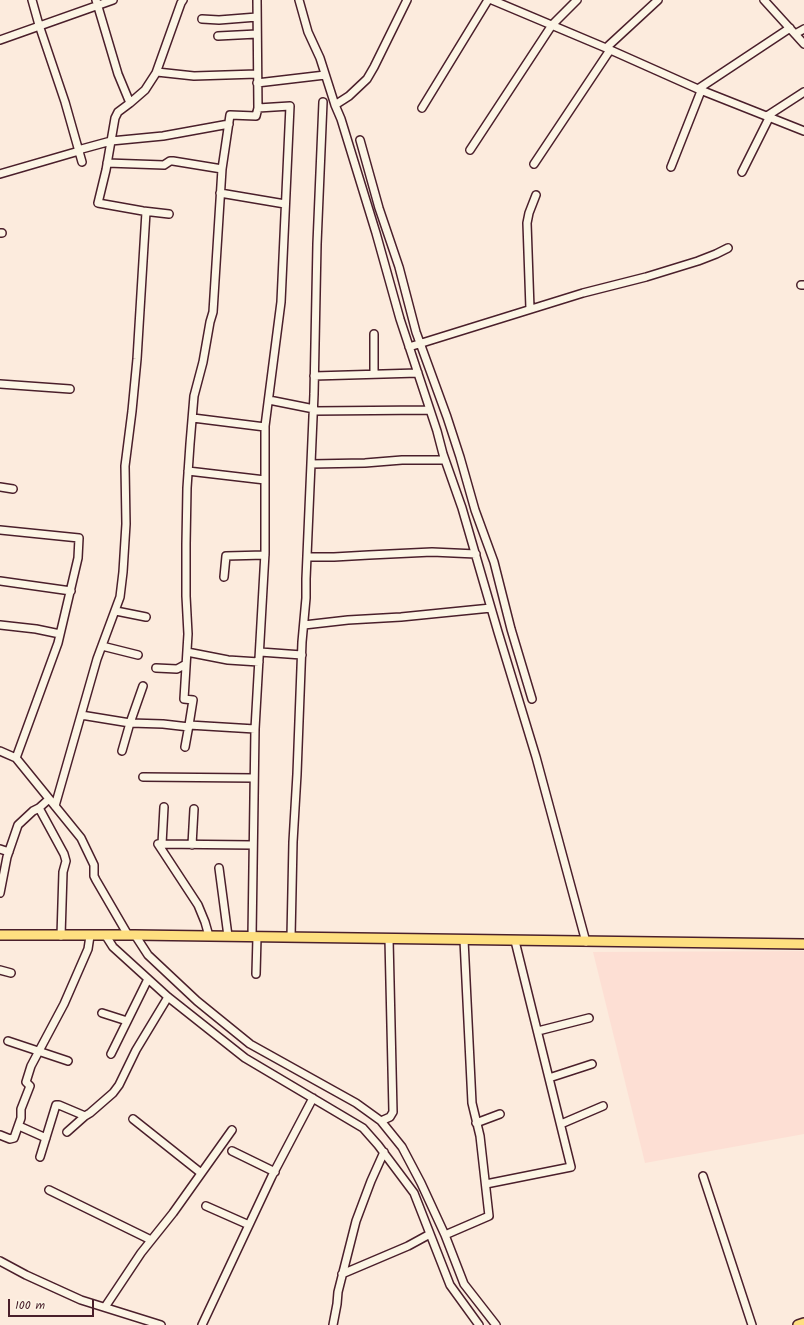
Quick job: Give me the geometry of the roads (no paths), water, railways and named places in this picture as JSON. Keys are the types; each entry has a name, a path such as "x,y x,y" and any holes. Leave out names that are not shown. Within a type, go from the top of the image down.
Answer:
{"main road":[{"path":"0,935 228,936 804,944"},
{"path":"798,1325 804,1323"}],"street":[{"path":"32,0 39,26 65,102 82,162"},
{"path":"0,40 97,2 114,0"},
{"path":"168,214 146,212 98,203 112,141 116,115 145,90 157,72 180,3 183,0"},
{"path":"185,747 193,700 184,699 187,652 186,544 188,471 194,396 203,362 213,312 222,169 230,115 256,116 258,108 256,0"},
{"path":"299,0 308,32 325,74 359,175 409,347 462,508 536,757 586,942"},
{"path":"335,105 349,96 367,78 374,67 407,0"},
{"path":"422,108 488,0"},
{"path":"492,0 700,90 804,131"},
{"path":"470,150 552,25 578,0"},
{"path":"534,164 608,49 658,0"},
{"path":"764,0 804,44"},
{"path":"97,2 118,74 130,103"},
{"path":"202,19 219,20 257,16"},
{"path":"671,167 700,90 790,28"},
{"path":"795,34 804,29"},
{"path":"218,36 257,34"},
{"path":"157,72 194,76 257,74"},
{"path":"257,83 325,74"},
{"path":"742,172 769,116 804,92"},
{"path":"291,937 299,699 306,598 314,410 317,244 323,102"},
{"path":"256,974 253,845 254,778 255,729 265,555 265,427 281,302 290,106 258,108"},
{"path":"0,174 112,141 163,136 229,124"},
{"path":"360,140 379,208 399,267 416,332 453,436 475,510 494,562 511,629 532,699"},
{"path":"107,163 164,165 172,160 222,169"},
{"path":"220,193 285,204"},
{"path":"530,309 527,223 536,194"},
{"path":"55,806 97,659 116,611 124,572 126,492 125,466 137,359 146,212"},
{"path":"409,347 530,309 698,261 728,248"},
{"path":"374,334 374,374"},
{"path":"314,376 418,373"},
{"path":"0,384 70,389"},
{"path":"269,400 314,410 430,410"},
{"path":"192,418 265,427"},
{"path":"311,464 365,463 402,460 446,460"},
{"path":"188,471 265,480"},
{"path":"0,488 13,489"},
{"path":"0,530 79,538 78,558 60,634 16,758"},
{"path":"307,557 432,552 476,554"},
{"path":"224,577 226,556 265,555"},
{"path":"0,582 71,591"},
{"path":"304,624 401,617 491,608"},
{"path":"116,611 146,617"},
{"path":"0,624 60,634"},
{"path":"102,646 138,655"},
{"path":"187,652 228,660 259,662"},
{"path":"260,652 302,655"},
{"path":"156,668 177,669 186,664"},
{"path":"122,751 143,686"},
{"path":"80,715 130,723 255,729"},
{"path":"0,751 16,758 84,844 94,865 94,876 96,880 131,935 148,955 197,1001 250,1044 356,1103 381,1121 402,1147 421,1183 445,1235 464,1284 496,1325"},
{"path":"143,777 254,778"},
{"path":"0,893 9,852 18,825 48,799"},
{"path":"40,806 56,837 66,861 63,872 61,936"},
{"path":"162,844 164,807"},
{"path":"192,845 194,809"},
{"path":"209,936 198,905 158,844 253,845"},
{"path":"0,849 9,852"},
{"path":"219,868 228,936"},
{"path":"0,1135 13,1139 19,1126 21,1109 30,1086 26,1082 26,1079 31,1066 64,1004 88,949 90,936"},
{"path":"106,936 113,947 168,997 245,1058 363,1128 384,1152 414,1193 450,1285 479,1325"},
{"path":"381,1121 390,1116 393,1112 389,939"},
{"path":"445,1235 489,1216 480,1136 472,1103 464,940"},
{"path":"486,1184 571,1166 515,941"},
{"path":"0,970 11,973"},
{"path":"111,1054 148,979"},
{"path":"68,1132 116,1089 136,1050 168,997"},
{"path":"102,1013 128,1021"},
{"path":"538,1031 589,1018"},
{"path":"8,1041 68,1061"},
{"path":"549,1078 592,1064"},
{"path":"202,1325 249,1225 313,1098"},
{"path":"40,1157 56,1105 85,1116"},
{"path":"561,1124 603,1106"},
{"path":"476,1123 500,1114"},
{"path":"133,1119 201,1173"},
{"path":"19,1126 46,1138"},
{"path":"104,1307 141,1253 173,1213 232,1130"},
{"path":"232,1151 275,1172"},
{"path":"333,1325 338,1292 356,1221 384,1152"},
{"path":"703,1176 752,1325"},
{"path":"49,1190 151,1240"},
{"path":"206,1206 249,1225"},
{"path":"342,1274 408,1246 430,1234"},
{"path":"0,1261 26,1275 81,1300 161,1325"}]}
